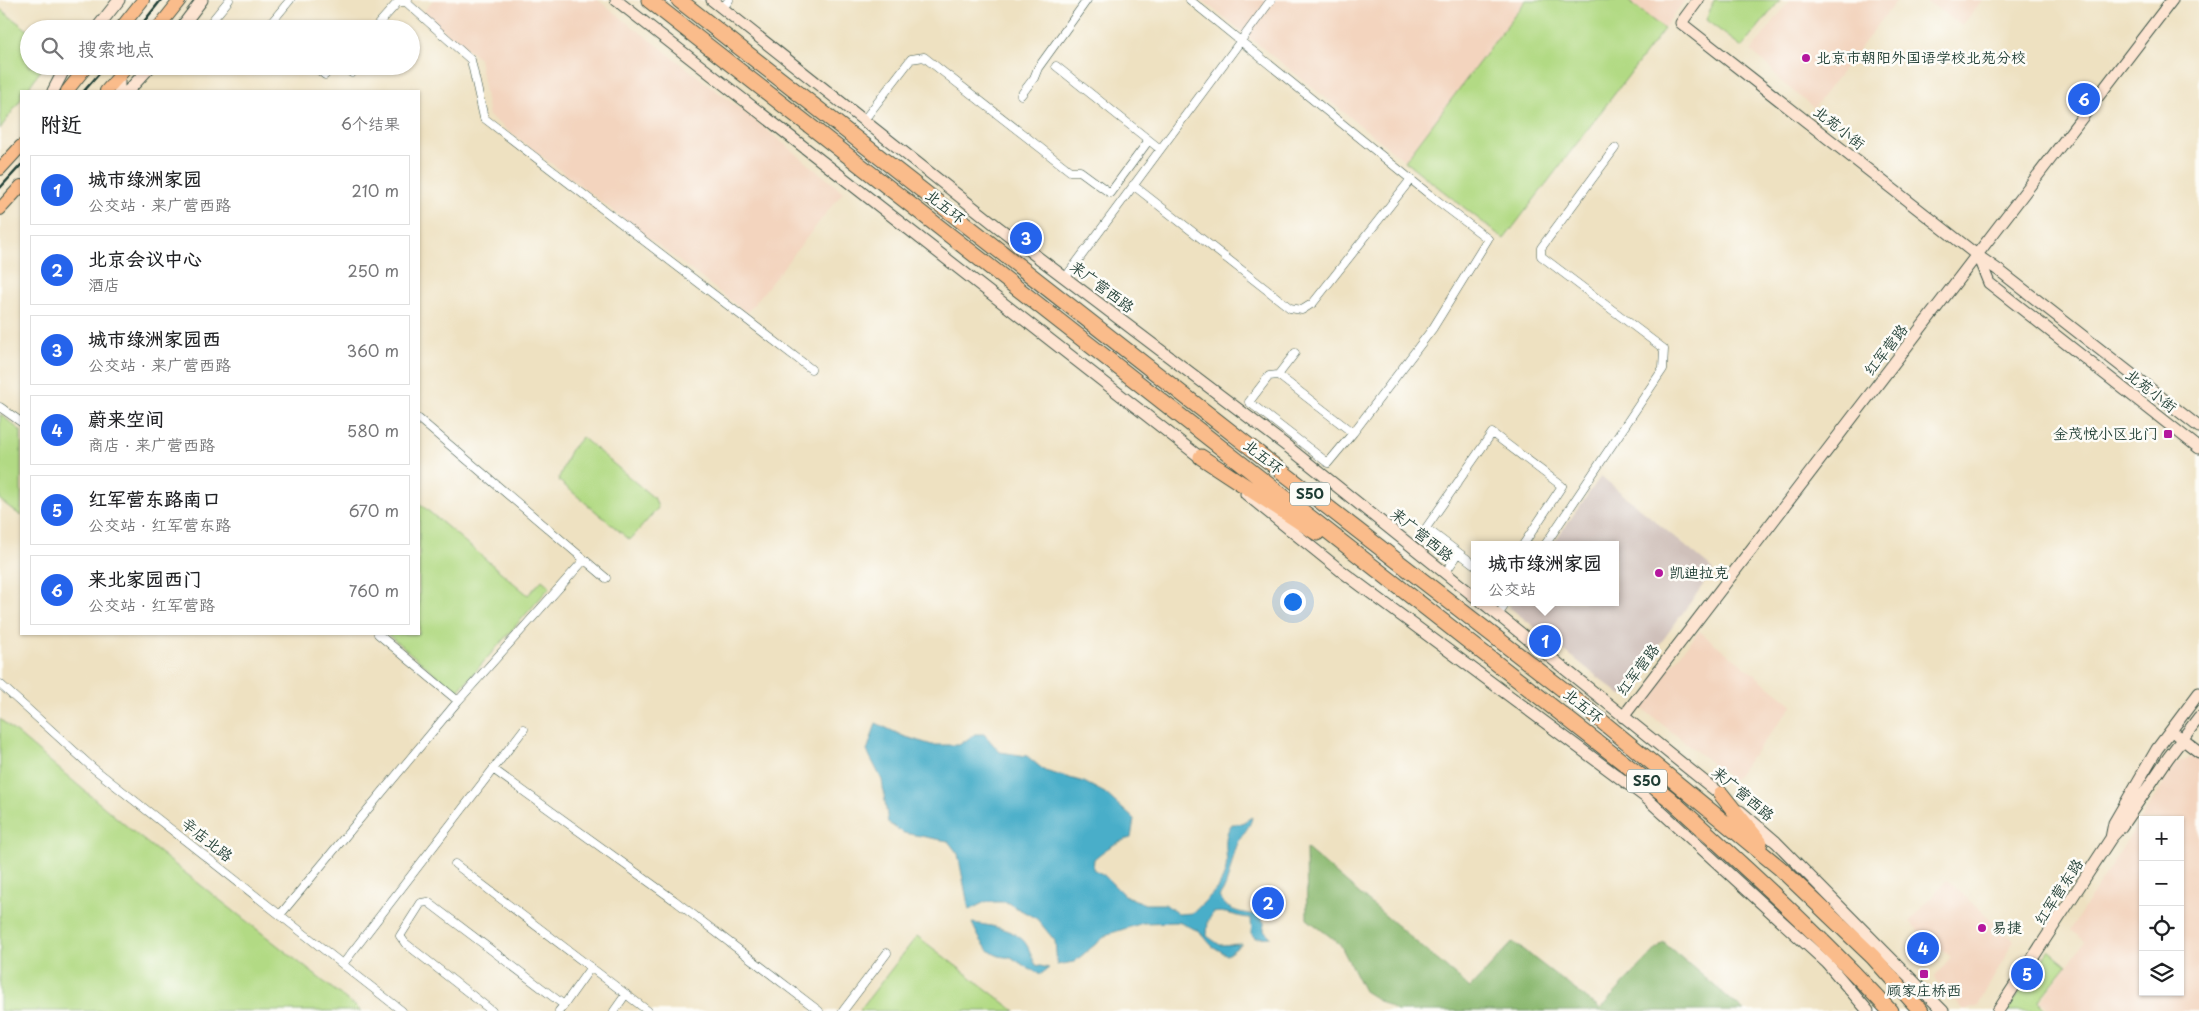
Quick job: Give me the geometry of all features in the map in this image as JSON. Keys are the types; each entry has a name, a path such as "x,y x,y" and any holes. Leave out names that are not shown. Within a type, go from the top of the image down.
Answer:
{"highway":[{"name":"北五环","path":"650,0 1670,799 1772,892 1860,978 1890,1011"},
{"name":"北五环","path":"679,0 1565,691 1781,869 1873,957 1921,1011"},
{"path":"1201,458 1382,574"},
{"path":"1721,794 1781,869"}],"main road":[{"path":"127,20 143,0"},
{"path":"164,20 180,0"},
{"path":"68,90 80,75"},
{"path":"107,90 119,77"},
{"path":"0,169 20,147"},
{"path":"0,209 20,187"}],"street":[{"path":"103,20 118,0"},
{"path":"187,20 202,0"},
{"path":"213,20 229,0"},
{"path":"273,20 290,0"},
{"path":"616,0 1201,458 1340,570 1644,796 1828,963 1868,1011"},
{"name":"来广营西路","path":"712,0 726,4 864,120 1065,278 1280,434 1471,593"},
{"path":"1021,95 1087,0"},
{"path":"1190,0 1488,239 1433,328 1353,433 1328,463 1280,434 1249,402 1269,376 1278,375 1353,433"},
{"path":"1065,278 1271,0"},
{"name":"北苑小街","path":"1698,0 1681,23 2199,427"},
{"name":"红军营路","path":"1623,717 1693,623 1978,256 2172,0"},
{"path":"382,20 398,2 407,1 471,60 484,118 812,369"},
{"path":"864,120 911,59 924,57 1070,171 1080,171 1121,202"},
{"path":"1056,66 1160,149"},
{"path":"54,90 61,75"},
{"path":"129,90 143,75"},
{"path":"119,77 119,90"},
{"path":"1110,194 1149,140"},
{"path":"1548,541 1663,369 1664,349 1541,256 1541,248 1615,148"},
{"path":"1133,185 1290,308 1302,310 1313,303 1411,179"},
{"name":"北苑小街","path":"1978,256 1989,283 2199,448"},
{"path":"1278,375 1295,353"},
{"path":"0,407 20,421"},
{"path":"420,420 606,578"},
{"path":"1471,562 1426,528 1492,433 1562,486 1526,541"},
{"path":"1446,573 1459,553"},
{"path":"280,915 458,701 584,560"},
{"name":"来广营西路","path":"1487,606 1721,794 1776,842 1943,1011"},
{"path":"1498,615 1504,606"},
{"path":"379,635 458,701"},
{"name":"辛店北路","path":"0,684 93,768 402,1011"},
{"name":"红军营东路","path":"2110,838 2114,823 2158,750 2199,693"},
{"name":"红军营东路","path":"1998,1011 2110,838 2121,827 2199,717"},
{"path":"343,964 524,729"},
{"path":"2171,731 2199,752"},
{"path":"493,769 674,900 819,1011"},
{"path":"455,864 648,1011"},
{"path":"492,1011 405,943 400,936 421,903 428,902 562,1008 591,967"},
{"path":"843,1011 887,953"},
{"path":"614,1011 626,994"}],"shaded area":[{"path":"433,0 598,0 756,121 843,192 747,313 489,116 479,58 422,14"},
{"path":"1202,0 1685,0 1504,239"},
{"name":"北京市朝阳外国语学校北苑分校","path":"1790,0 1897,0 1814,108 1779,80 1768,65 1751,51"},
{"name":"北京市朝阳外国语学校北苑分校","path":"1925,0 1982,0 1962,26"},
{"path":"1601,476 1714,570 1622,696 1509,607 1619,606 1619,541 1555,541"},
{"path":"1699,631 1793,705 1733,780 1639,706"},
{"path":"2193,755 2199,759 2199,1011 2051,1011 2041,1001 2085,941 2070,930 2139,822 2139,996 2184,996 2184,816 2143,816 2175,765"},
{"path":"1947,880 2014,940 1978,1006 1964,1011 1934,977 1951,957 1909,922"}],"green space":[{"path":"1526,0 1627,0 1664,29 1504,239 1405,161"},
{"path":"1714,0 1780,0 1742,47 1706,20"},
{"path":"0,9 20,24 20,75 38,75 27,90 20,90 20,100 0,129"},
{"path":"0,414 20,430 20,515 0,500"},
{"path":"582,437 655,499 658,508 630,540 558,480 570,451"},
{"path":"420,504 528,595 542,580 550,587 457,692 388,635 420,635"},
{"path":"0,719 137,835 361,1011 0,1011"},
{"path":"1306,848 1470,988 1513,942 1600,1009 1663,942 1744,1011 1396,1011 1364,991 1340,944 1307,919"},
{"path":"917,936 1015,1011 859,1011"},
{"path":"2049,950 2067,965 2039,1000 2047,1011 2007,1011"}],"water":[{"path":"876,723 903,736 932,745 959,745 975,734 984,734 1000,752 1027,756 1045,771 1084,782 1105,793 1134,819 1131,838 1106,849 1094,859 1093,869 1104,875 1124,895 1145,904 1165,904 1178,914 1193,913 1216,890 1225,873 1228,830 1232,824 1240,824 1252,817 1236,848 1226,884 1219,897 1231,909 1258,915 1264,922 1264,930 1271,937 1255,938 1252,935 1251,918 1218,912 1213,913 1208,921 1207,936 1220,945 1242,944 1227,955 1212,946 1199,931 1178,922 1143,923 1108,934 1074,962 1057,965 1055,941 1037,919 1006,902 985,902 969,910 958,854 948,841 904,833 888,823 882,780 867,751"},
{"path":"972,923 999,928 1018,936 1027,945 1036,965 1049,968 1041,974 1029,969 1011,957 1003,957 991,952 978,936"}],"railway":[{"path":"145,20 161,0"},
{"path":"85,90 98,75"},
{"path":"0,188 20,166"}],"place":[{"name":"北京市朝阳外国语学校北苑分校","path":"1806,58"},
{"name":"来北家园西门","path":"2084,99"},
{"name":"城市绿洲家园西","path":"1026,238"},
{"name":"金茂悦小区北门","path":"2168,434"},
{"name":"凯迪拉克","path":"1659,573"},
{"name":"城市绿洲家园","path":"1545,641"},
{"name":"北京会议中心","path":"1268,903"},
{"name":"易捷","path":"1982,928"},
{"name":"蔚来空间","path":"1923,948"},
{"name":"顾家庄桥西","path":"1924,974"},
{"name":"红军营东路南口","path":"2027,974"}]}
